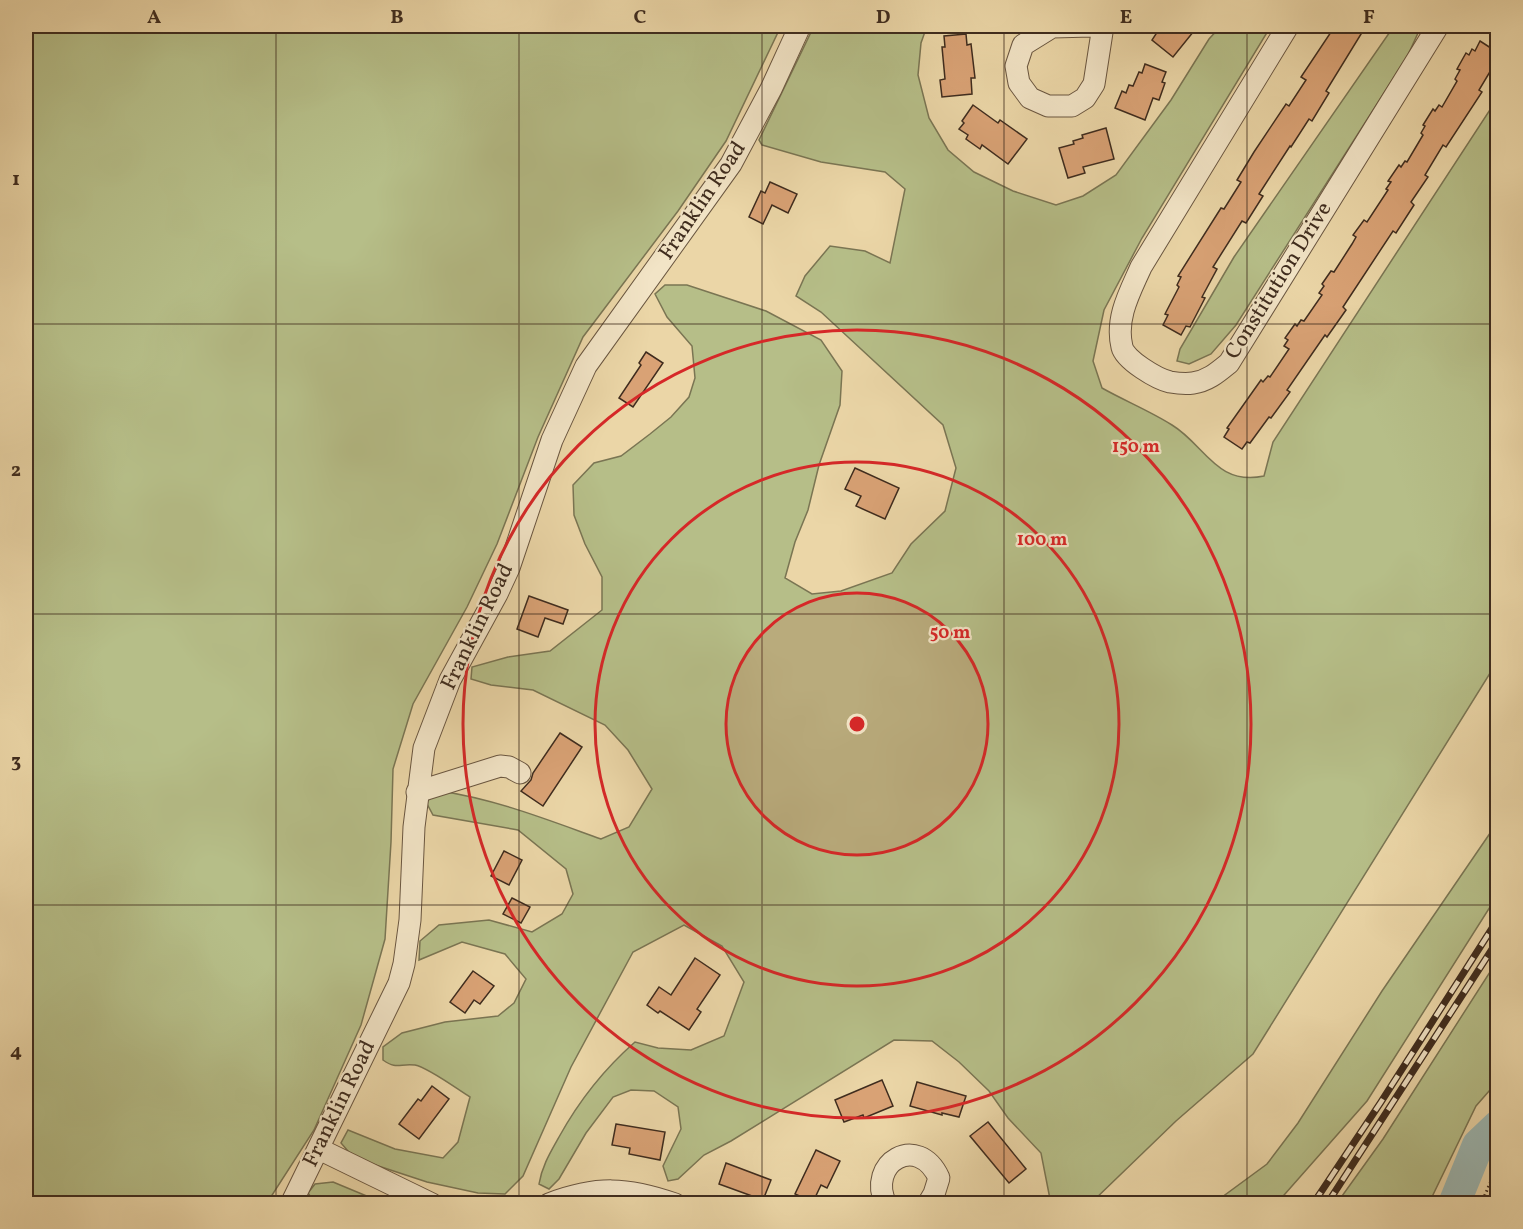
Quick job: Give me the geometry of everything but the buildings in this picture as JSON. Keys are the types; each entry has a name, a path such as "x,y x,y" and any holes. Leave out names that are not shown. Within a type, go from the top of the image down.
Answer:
{"street":[{"name":"Franklin Road","path":"291,1203 319,1149 402,972 411,910 417,792 427,736 450,680 497,594 542,466 573,391 602,341 632,304 731,164 801,26"},
{"path":"1092,26 1052,27 1023,45 1016,66 1019,83 1030,98 1048,106 1072,106 1085,98 1094,84 1103,26"},
{"name":"Constitution Drive","path":"1288,26 1141,267 1122,308 1120,328 1122,350 1138,366 1168,382 1191,383 1209,379 1229,363 1438,26"},
{"path":"417,792 477,771 500,766 520,773"},
{"path":"319,1149 432,1203"},
{"path":"886,1203 882,1196 885,1170 901,1155 910,1154 927,1161 939,1178 934,1194 928,1203"},
{"path":"549,1203 574,1194 603,1190 632,1192 675,1203"}],"path":[{"path":"1481,1203 1497,1165"}],"green space":[{"path":"26,26 781,26 726,141 678,211 583,337 538,437 497,544 467,607 413,704 393,769 385,939 361,1025 314,1130 267,1203 26,1203"},
{"path":"814,26 927,26 921,43 918,75 929,118 948,150 974,172 1013,191 1056,205 1083,196 1116,175 1171,100 1209,39 1221,26 1271,26 1142,238 1104,310 1093,361 1102,388 1172,425 1222,470 1248,478 1264,476 1273,442 1497,99 1497,662 1253,1054 1176,1121 1091,1203 1048,1203 1050,1199 1041,1153 1008,1118 989,1091 959,1062 932,1041 894,1040 731,1141 704,1155 678,1179 668,1181 663,1166 681,1129 678,1107 654,1091 631,1090 613,1097 586,1133 559,1179 549,1189 539,1184 547,1160 575,1110 602,1074 635,1042 658,1048 691,1050 724,1036 744,982 722,946 684,925 633,952 571,1067 523,1176 505,1194 478,1193 427,1182 354,1158 341,1143 348,1130 395,1149 443,1158 458,1142 470,1097 421,1067 388,1063 383,1060 383,1047 402,1033 445,1022 498,1016 514,1003 526,979 505,954 462,942 419,960 420,941 439,925 489,920 532,932 562,914 573,894 566,869 518,830 433,815 426,802 440,791 481,799 601,839 629,827 652,789 628,750 605,725 533,690 491,685 471,679 472,667 508,657 550,651 602,610 602,577 585,544 574,515 573,485 594,463 621,456 671,417 689,397 695,378 692,346 667,317 655,294 665,285 687,285 766,311 821,340 842,371 840,405 819,465 808,510 795,542 785,578 812,594 841,591 892,573 911,544 945,511 956,468 943,425 821,312 796,296 805,276 830,246 865,251 890,263 905,189 885,172 821,162 762,145 759,140"},
{"path":"1394,26 1420,26 1407,57 1236,325 1211,354 1189,364 1177,361 1180,349 1234,257"},
{"path":"1497,823 1497,896 1367,1101 1277,1203 1214,1203 1267,1164 1298,1123 1382,991"},
{"path":"1497,961 1497,1082 1476,1106 1429,1203 1337,1203 1383,1139"},
{"path":"333,1182 386,1203 315,1203 308,1193 315,1184"}],"waterway":[{"path":"1454,1204 1478,1145 1498,1126"}],"railway":[{"path":"1313,1204 1498,919"},
{"path":"1327,1204 1498,940"}]}
